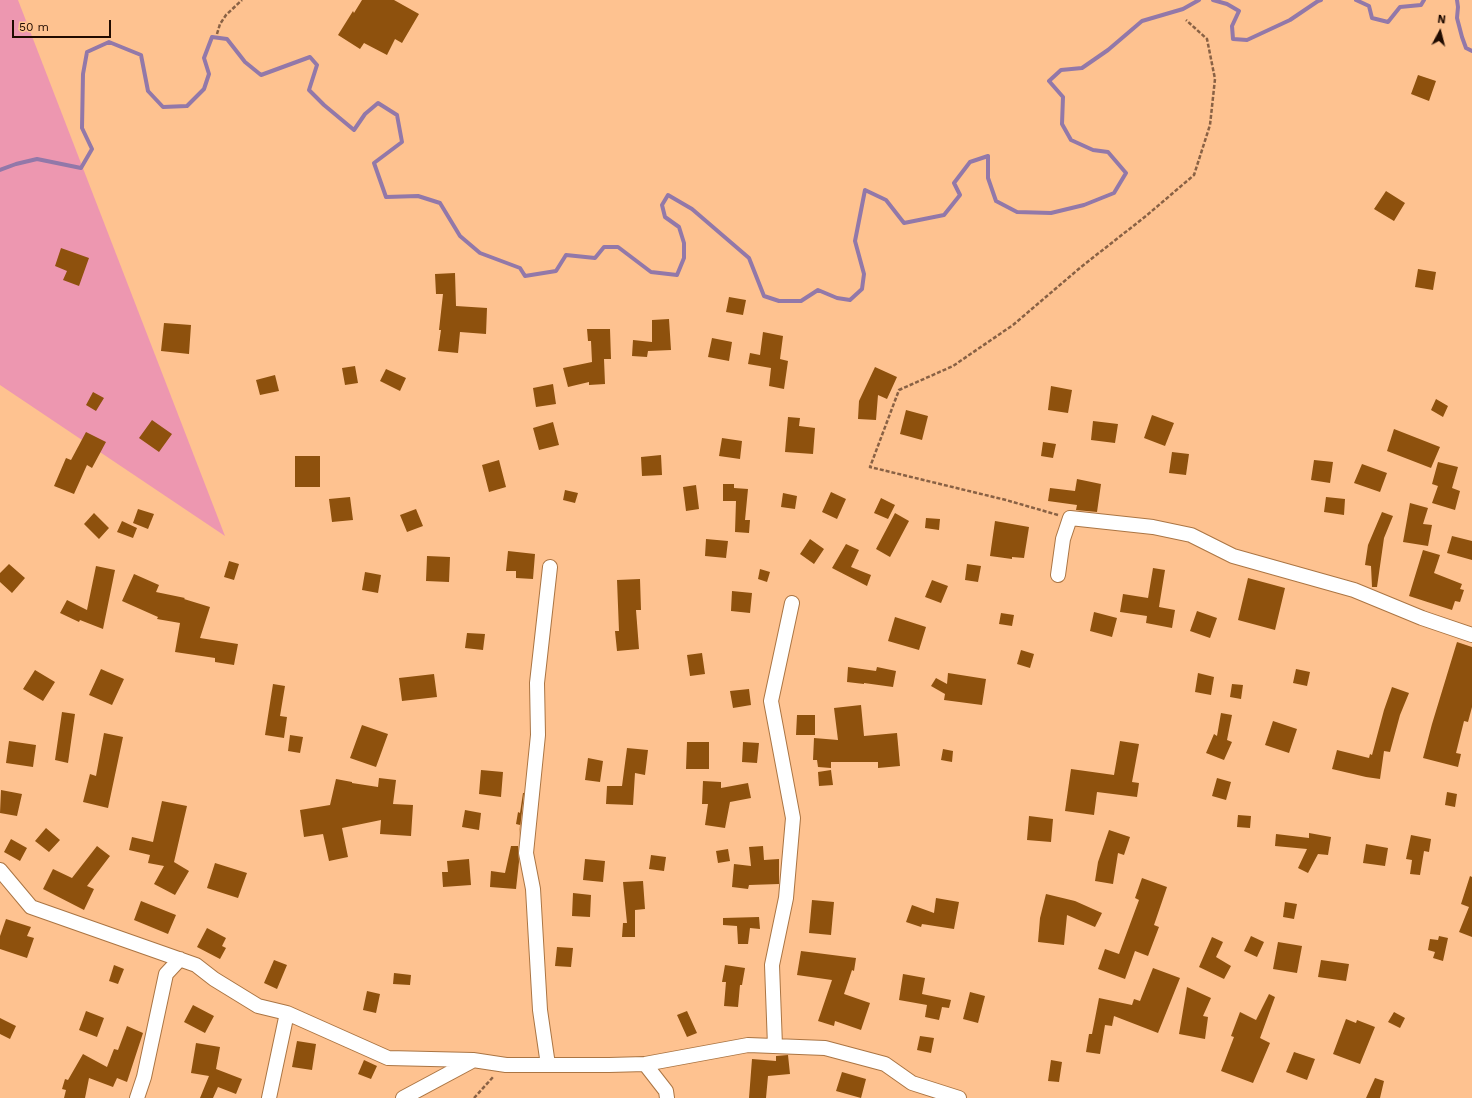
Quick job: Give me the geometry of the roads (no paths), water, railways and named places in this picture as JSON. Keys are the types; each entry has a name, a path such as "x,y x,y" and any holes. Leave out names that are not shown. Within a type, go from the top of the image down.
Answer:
{"street":[{"path":"1058,575 1063,539 1070,518 1154,527 1191,535 1232,556 1354,590 1422,618 1472,635"},
{"path":"548,1066 540,1010 533,889 526,853 538,736 536,683 550,566"},
{"path":"775,1046 772,965 786,898 793,818 771,701 792,604"},
{"path":"0,870 32,907 196,965 214,979 258,1006 287,1012 388,1058 473,1060 506,1065 548,1066 645,1064 748,1045 824,1048 885,1064 912,1083 959,1098"},
{"path":"137,1098 144,1077 166,974 180,959"},
{"path":"269,1098 287,1012"},
{"path":"403,1098 473,1060"},
{"path":"645,1064 666,1091 667,1098"}],"waterway":[{"path":"0,170 37,159 81,168 92,149 82,128 83,74 87,52 109,42 141,55 148,91 163,107 187,106 204,89 209,74 204,58 212,37 227,39 245,62 261,75 310,57 317,65 309,90 324,105 354,130 365,114 378,103 397,115 402,142 374,163 386,197 418,196 440,203 460,236 480,253 520,268 525,276 556,271 566,255 595,258 604,247 618,247 651,272 677,275 684,258 684,243 679,227 665,217 662,205 668,195 692,209 749,258 764,296 779,301 801,301 818,290 837,298 850,300 862,289 864,274 855,241 865,190 886,200 904,223 944,215 960,195 954,183 970,162 988,156 988,178 996,201 1017,212 1051,213 1084,205 1114,193 1126,173 1108,152 1093,150 1071,140 1062,124 1063,97 1049,81 1061,70 1082,68 1108,50 1142,21 1183,9 1199,0"},
{"path":"1213,0 1227,4 1239,11 1232,26 1233,39 1247,40 1290,20 1321,0"},
{"path":"1356,0 1369,6 1372,18 1388,22 1400,7 1421,5 1424,0"},
{"path":"1457,0 1457,18 1462,37 1466,48 1472,51"}]}
